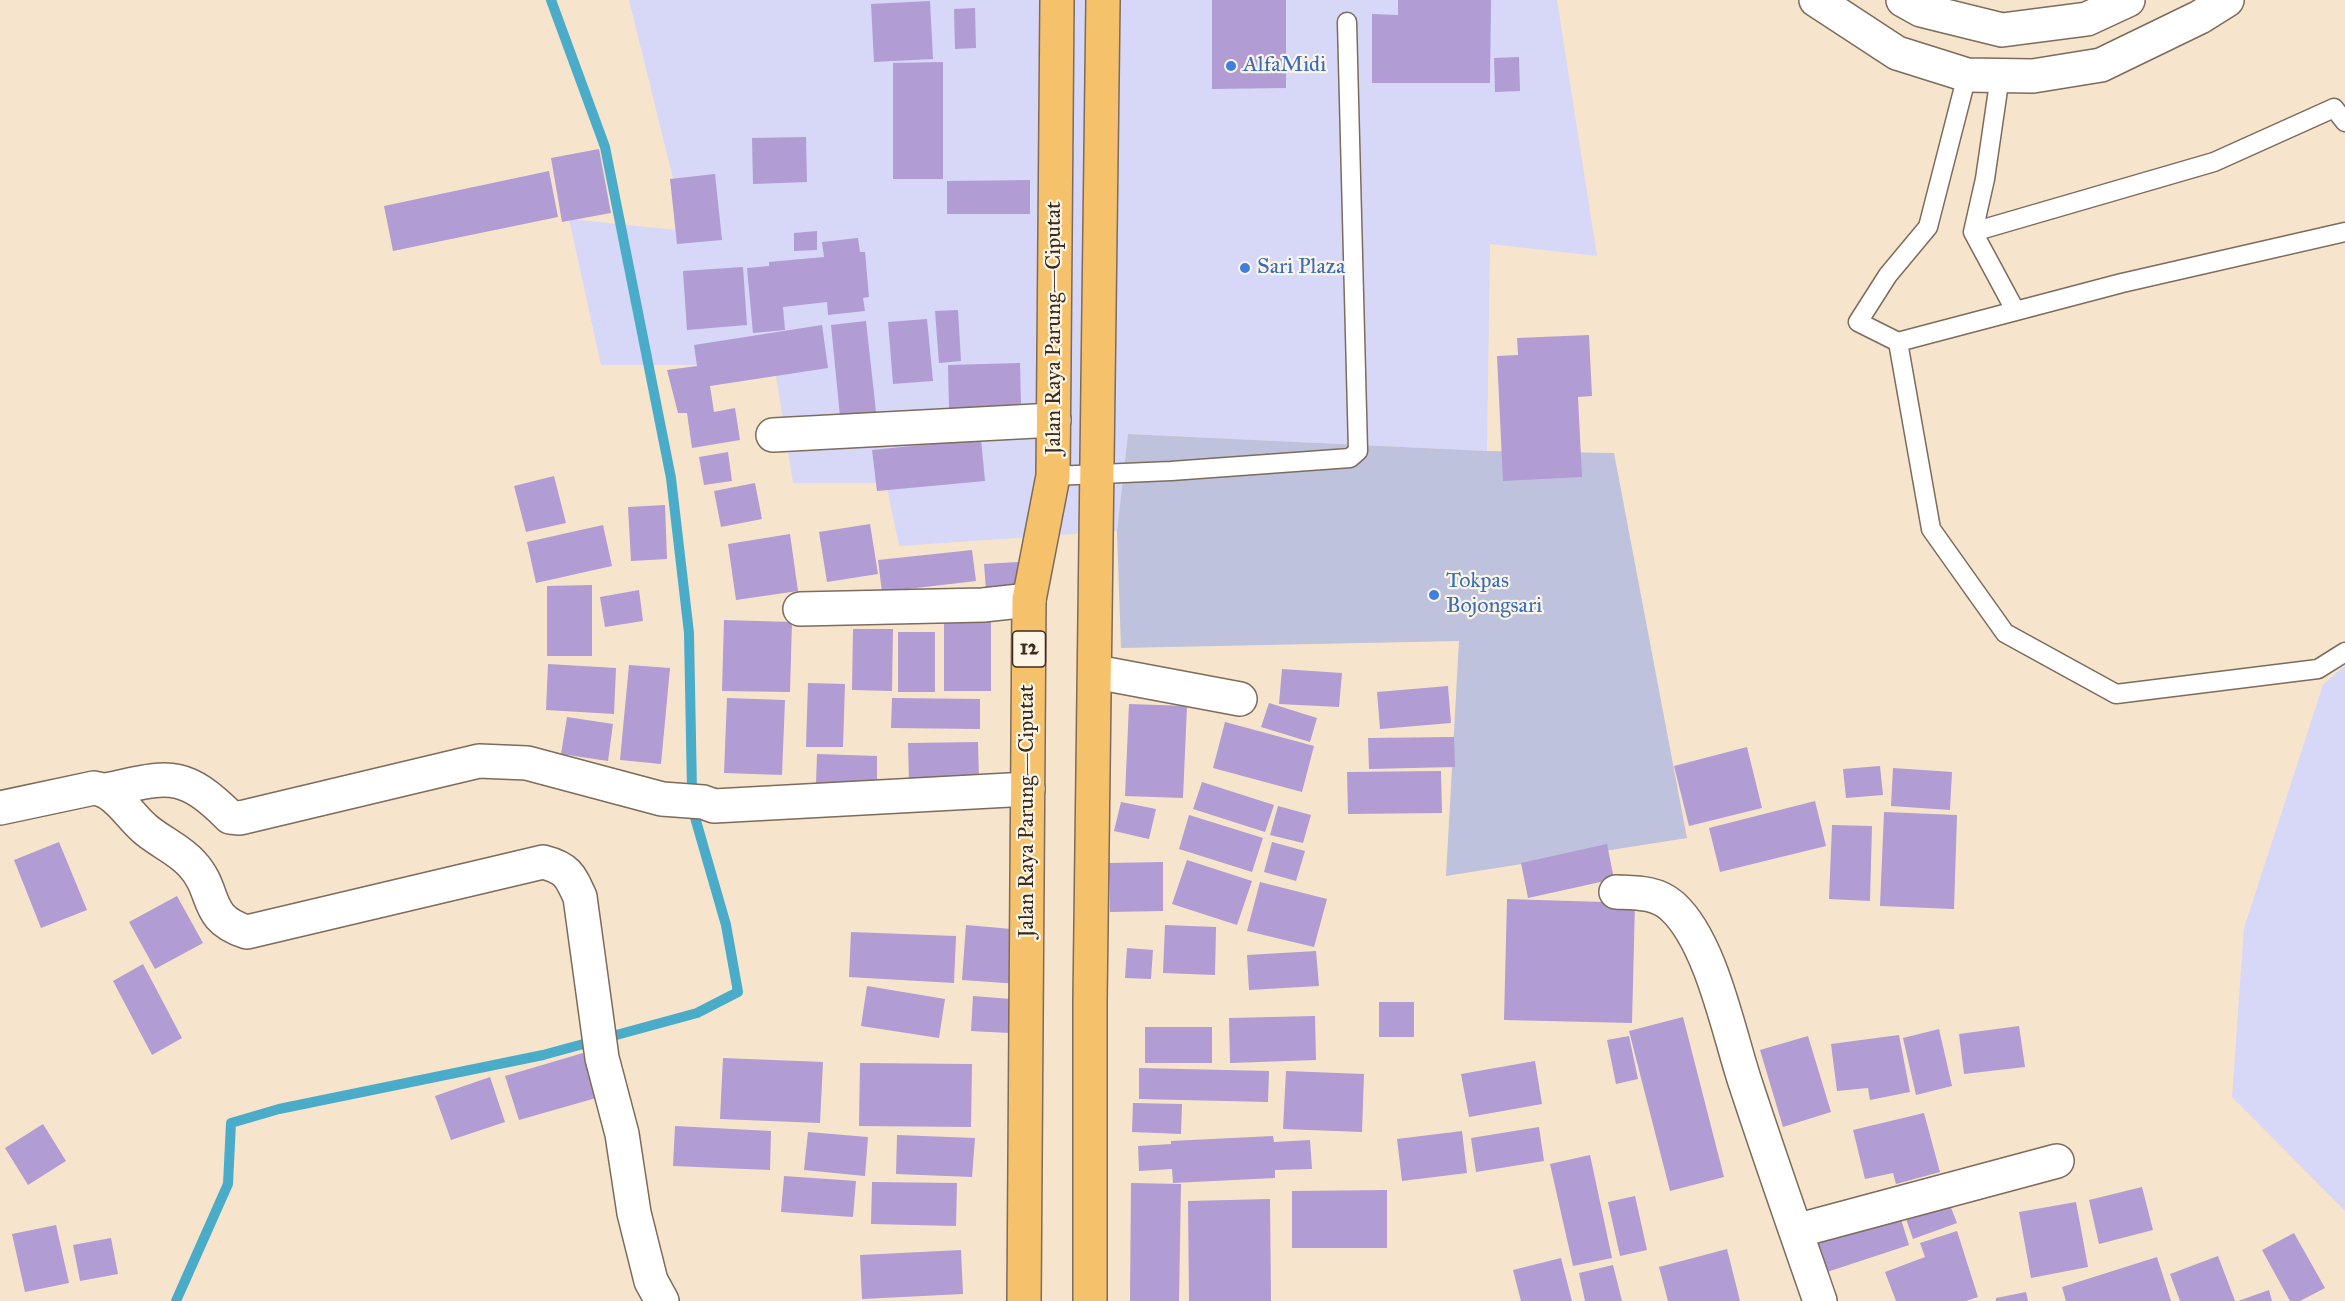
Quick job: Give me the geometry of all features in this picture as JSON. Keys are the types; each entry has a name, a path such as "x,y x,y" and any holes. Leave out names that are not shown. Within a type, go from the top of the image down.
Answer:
{"highway":[{"name":"Jalan Raya Parung—Ciputat","path":"1024,1301 1029,600 1053,476 1057,0"},
{"name":"Jalan Raya Parung—Ciputat","path":"1090,1301 1090,1001 1103,0"}],"street":[{"path":"1816,0 1898,53 1966,75 2000,76 2033,76 2101,65 2200,17 2227,0"},
{"path":"1903,0 1921,10 2002,30 2087,19 2128,0"},
{"path":"773,435 1054,420"},
{"path":"800,609 983,605 1029,600"},
{"path":"1096,672 1240,699"},
{"path":"0,808 94,788 106,790 172,778 186,782 217,804 230,817 240,818 479,761 505,760 527,763 662,799 703,802 714,806 1028,789"},
{"path":"106,790 144,828 191,862 204,879 215,913 232,928 247,932 543,862 561,867 572,879 580,897 602,1058 622,1134 634,1213 651,1281 662,1301"},
{"path":"1616,892 1649,893 1671,905 1695,938 1718,993 1745,1083 1820,1301"},
{"path":"1796,1231 2057,1161"}],"lane":[{"path":"1053,476 1171,471 1350,458 1358,451 1347,22"},
{"path":"1966,75 1928,227 1888,275 1858,322 1898,342 2015,310 2345,232"},
{"path":"2000,76 1985,179 1973,232 2015,310"},
{"path":"1973,232 2214,162 2334,108 2345,122"},
{"path":"1898,342 1931,528 2005,633 2116,694 2318,669 2345,652"}],"shaded area":[{"path":"629,0 1557,0 1597,256 1490,244 1487,451 1128,434 1117,531 899,546 886,483 793,483 773,357 718,365 601,365 569,219 686,231"},
{"path":"1128,434 1487,451 1614,453 1687,838 1446,876 1459,641 1121,648 1117,531"},
{"path":"2345,665 2345,1211 2232,1097 2244,928 2323,685"}],"building":[{"path":"1212,0 1286,0 1286,88 1212,89"},
{"path":"1398,0 1491,0 1490,83 1372,83 1372,14 1398,15"},
{"path":"930,1 933,59 874,62 871,4"},
{"path":"975,8 976,48 955,49 954,9"},
{"path":"1519,57 1520,91 1495,92 1494,58"},
{"path":"943,62 943,179 893,179 893,63"},
{"path":"806,137 807,182 753,184 752,138"},
{"path":"599,149 611,213 562,222 551,158"},
{"path":"549,171 558,217 393,251 384,206"},
{"path":"715,174 722,240 677,244 670,179"},
{"path":"1030,180 1030,214 947,214 947,181"},
{"path":"817,231 817,250 794,251 794,233"},
{"path":"858,238 860,252 865,252 869,297 863,298 865,311 828,315 827,302 783,307 785,330 753,333 747,268 769,266 769,262 824,257 822,242"},
{"path":"743,267 747,325 687,330 683,271"},
{"path":"958,310 961,361 939,363 935,311"},
{"path":"927,319 933,381 893,384 888,322"},
{"path":"866,321 876,412 840,416 831,325"},
{"path":"822,325 828,368 710,386 714,412 735,408 740,440 692,448 687,413 678,413 667,370 697,366 694,345"},
{"path":"1589,335 1592,396 1578,397 1582,477 1503,481 1497,356 1518,355 1517,338"},
{"path":"1020,363 1021,406 949,409 948,365"},
{"path":"981,439 985,481 877,491 872,450"},
{"path":"728,452 732,481 704,485 699,457"},
{"path":"554,476 566,523 526,532 514,486"},
{"path":"755,483 762,519 721,527 714,491"},
{"path":"665,505 667,559 631,561 628,507"},
{"path":"870,524 878,574 827,582 819,532"},
{"path":"603,525 612,566 536,583 527,542"},
{"path":"790,534 798,591 736,600 728,544"},
{"path":"972,550 976,581 882,592 878,560"},
{"path":"1018,562 1021,599 987,602 984,564"},
{"path":"592,585 592,656 547,656 547,586"},
{"path":"639,590 643,621 605,627 600,597"},
{"path":"944,618 991,618 991,691 944,691"},
{"path":"724,620 792,622 790,692 722,691"},
{"path":"853,629 893,629 892,691 852,690"},
{"path":"898,632 935,632 935,692 898,692"},
{"path":"548,664 616,668 614,714 546,710"},
{"path":"629,665 670,668 661,764 620,760"},
{"path":"1282,669 1342,673 1339,707 1279,704"},
{"path":"808,683 845,684 843,747 806,747"},
{"path":"1448,686 1451,723 1380,729 1377,692"},
{"path":"727,698 785,700 782,775 724,773"},
{"path":"892,698 980,699 980,729 891,728"},
{"path":"1269,703 1317,718 1310,742 1261,727"},
{"path":"1129,704 1187,706 1183,798 1125,796"},
{"path":"567,717 613,724 608,761 561,754"},
{"path":"1225,722 1314,746 1302,792 1213,768"},
{"path":"1454,737 1455,767 1369,769 1368,738"},
{"path":"978,742 979,781 909,782 908,743"},
{"path":"1747,747 1762,808 1689,826 1674,766"},
{"path":"817,754 877,756 877,784 816,783"},
{"path":"1880,766 1883,795 1846,798 1843,769"},
{"path":"1893,768 1952,772 1950,810 1891,806"},
{"path":"1441,771 1442,813 1348,814 1347,772"},
{"path":"1202,782 1274,805 1265,832 1193,809"},
{"path":"1815,801 1826,846 1720,872 1709,828"},
{"path":"1121,802 1156,809 1149,839 1114,831"},
{"path":"1278,806 1311,815 1303,843 1270,835"},
{"path":"1884,812 1957,815 1954,909 1880,906"},
{"path":"1189,815 1263,838 1252,872 1179,849"},
{"path":"1832,825 1872,826 1870,901 1829,899"},
{"path":"59,842 87,910 41,928 14,860"},
{"path":"1272,842 1305,851 1296,881 1264,872"},
{"path":"1607,844 1614,879 1528,898 1521,863"},
{"path":"1187,860 1252,881 1237,925 1172,904"},
{"path":"1163,862 1163,911 1110,912 1109,863"},
{"path":"1260,882 1327,899 1314,947 1247,931"},
{"path":"177,896 203,943 155,969 129,922"},
{"path":"1507,899 1635,903 1632,1023 1504,1020"},
{"path":"966,925 1023,930 1019,984 962,980"},
{"path":"1165,925 1216,927 1215,975 1163,973"},
{"path":"851,932 956,936 954,983 849,977"},
{"path":"1127,948 1153,950 1151,979 1125,978"},
{"path":"1316,951 1319,986 1249,990 1247,955"},
{"path":"143,964 182,1038 152,1055 113,981"},
{"path":"867,986 945,999 939,1038 861,1026"},
{"path":"973,996 1011,999 1009,1033 971,1031"},
{"path":"1379,1002 1414,1002 1414,1037 1379,1037"},
{"path":"1315,1016 1316,1060 1230,1063 1229,1018"},
{"path":"1683,1017 1724,1177 1670,1191 1629,1031"},
{"path":"2019,1026 2025,1067 1964,1074 1959,1034"},
{"path":"1145,1027 1212,1027 1212,1063 1145,1063"},
{"path":"1939,1029 1952,1086 1916,1095 1903,1038"},
{"path":"1899,1035 1910,1092 1870,1100 1868,1088 1837,1091 1831,1044"},
{"path":"1629,1036 1638,1079 1616,1084 1607,1040"},
{"path":"1808,1036 1831,1112 1783,1127 1760,1050"},
{"path":"583,1053 596,1098 519,1120 505,1076"},
{"path":"723,1058 823,1062 820,1123 720,1119"},
{"path":"1535,1061 1542,1104 1469,1117 1461,1074"},
{"path":"860,1063 972,1064 971,1127 859,1126"},
{"path":"1139,1068 1269,1071 1268,1102 1139,1099"},
{"path":"1286,1071 1364,1074 1362,1132 1283,1129"},
{"path":"490,1077 505,1122 451,1140 435,1096"},
{"path":"1133,1103 1182,1104 1181,1134 1132,1132"},
{"path":"1924,1113 1940,1172 1896,1184 1893,1173 1865,1179 1853,1130"},
{"path":"43,1124 66,1161 28,1185 5,1148"},
{"path":"675,1126 771,1131 770,1170 673,1166"},
{"path":"1539,1127 1544,1161 1476,1172 1471,1138"},
{"path":"1462,1131 1467,1173 1402,1181 1397,1139"},
{"path":"808,1132 868,1137 865,1176 804,1170"},
{"path":"897,1135 975,1138 972,1177 896,1174"},
{"path":"1273,1136 1274,1142 1310,1140 1312,1169 1275,1170 1275,1178 1173,1183 1172,1169 1139,1171 1138,1146 1171,1144 1171,1141"},
{"path":"1590,1155 1612,1258 1573,1266 1550,1164"},
{"path":"784,1176 856,1181 853,1217 781,1212"},
{"path":"872,1182 957,1183 956,1226 871,1224"},
{"path":"1131,1183 1181,1184 1179,1301 1130,1301"},
{"path":"2142,1187 2153,1230 2099,1244 2089,1200"},
{"path":"1387,1190 1387,1248 1292,1248 1292,1191"},
{"path":"1635,1196 1647,1250 1620,1256 1608,1202"},
{"path":"1270,1199 1271,1301 1189,1301 1188,1201"},
{"path":"1948,1200 1957,1223 1913,1239 1905,1216"},
{"path":"2076,1202 2088,1267 2031,1278 2019,1212"},
{"path":"1900,1216 1909,1245 1827,1272 1816,1243"},
{"path":"56,1225 69,1283 25,1292 12,1234"},
{"path":"1957,1231 1978,1297 1966,1301 1896,1301 1885,1272 1925,1257 1920,1243"},
{"path":"2294,1233 2325,1288 2300,1301 2290,1301 2262,1250"},
{"path":"111,1238 118,1274 80,1281 73,1245"},
{"path":"1727,1249 1740,1301 1668,1301 1659,1267"},
{"path":"961,1250 963,1294 862,1299 860,1255"},
{"path":"2218,1256 2235,1301 2180,1301 2170,1274"},
{"path":"2157,1257 2171,1301 2066,1301 2062,1287"},
{"path":"1561,1258 1572,1301 1521,1301 1513,1270"},
{"path":"1613,1265 1622,1301 1585,1301 1579,1273"},
{"path":"2269,1290 2272,1301 2238,1301"},
{"path":"2026,1292 2028,1301 1996,1301 1996,1298"}],"waterway":[{"path":"551,0 605,147 671,478 689,633 692,791"},
{"path":"176,1301 228,1184 231,1123 279,1109 543,1055 697,1013 738,992 726,925 692,807"}],"place":[{"name":"AlfaMidi","path":"1231,66"},
{"name":"Sari Plaza","path":"1245,268"},
{"name":"Tokpas Bojongsari","path":"1434,595"}]}
